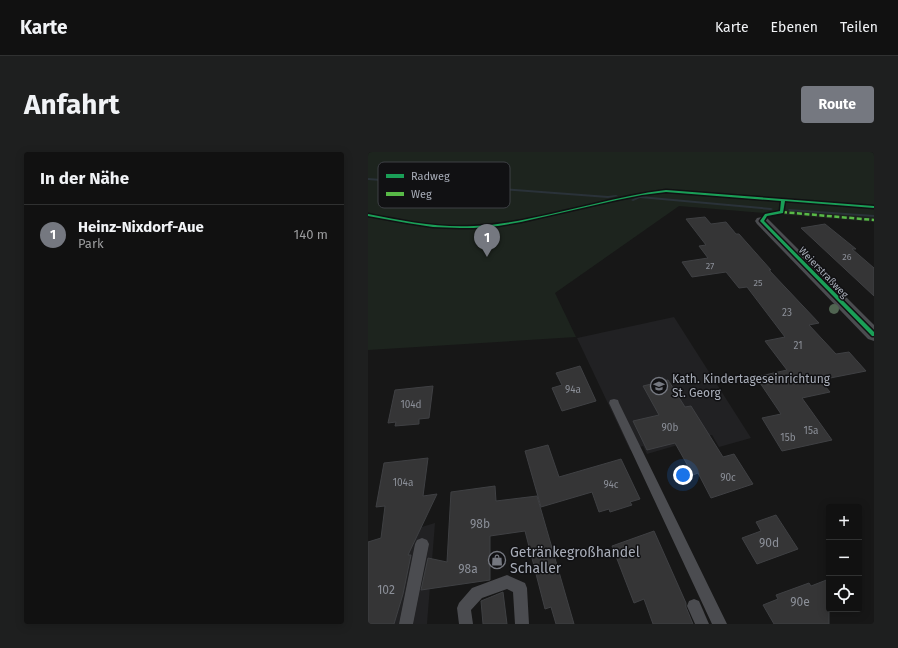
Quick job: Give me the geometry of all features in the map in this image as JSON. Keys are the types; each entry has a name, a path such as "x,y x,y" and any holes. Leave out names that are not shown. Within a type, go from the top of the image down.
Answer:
{"street":[{"name":"Weierstraßweg","path":"762,221 874,335"}],"lane":[{"path":"614,403 720,624"},
{"path":"406,624 422,544"},
{"path":"466,624 464,608 477,593 507,582 520,588 522,624"},
{"path":"694,606 702,624"}],"shaded area":[{"path":"368,152 874,152 874,222 679,206 555,293 576,337 368,350"},
{"name":"Kath. Kindertageseinrichtung St. Georg","path":"674,317 751,438 719,447 712,435 647,454 643,446 630,450 577,338"},
{"path":"435,523 427,624 368,624 368,543"}],"building":[{"path":"705,217 711,224 726,222 736,234 739,234 771,270 769,270 819,323 809,325 836,354 849,352 866,371 820,380 830,392 802,398 832,440 782,451 762,418 781,414 756,377 787,370 765,341 785,337 747,287 739,288 726,272 692,277 682,262 708,258 699,246 706,245 686,219"},
{"path":"825,224 856,249 852,249 874,268 874,296 801,228"},
{"path":"580,366 596,401 562,411 552,388 562,385 556,373"},
{"path":"668,380 685,407 691,406 723,457 734,454 753,484 711,498 698,473 693,475 675,443 647,450 633,421 659,415 643,386"},
{"path":"433,386 429,418 419,419 419,424 395,426 396,422 388,423 395,390"},
{"path":"548,445 559,477 621,459 640,499 630,502 632,505 610,512 609,509 599,512 592,492 541,507 525,451"},
{"path":"428,458 423,496 437,494 408,555 411,555 403,594 394,624 368,624 368,542 381,538 385,506 376,507 384,463"},
{"path":"495,486 496,501 537,496 574,624 556,624 551,607 545,609 525,531 490,536 490,580 421,590 428,558 447,562 451,492"},
{"path":"776,515 798,549 757,564 742,538 761,531 756,522"},
{"path":"654,531 686,603 686,607 693,624 653,624 644,599 634,603 612,546"},
{"path":"826,580 826,612 829,612 829,624 774,624 763,605 778,599 776,595 809,583 811,586"},
{"path":"503,592 507,624 483,624 481,601"}],"waterway":[{"path":"368,179 378,180"},
{"path":"510,190 608,197 616,196"},
{"path":"633,200 640,197 771,209"},
{"path":"790,210 874,216"}],"marked path":[{"path":"782,212 874,220"}],"cycle path":[{"path":"368,215 433,226 474,227 521,221 617,199 666,191 874,207"},
{"path":"783,200 782,212 766,215 762,221 874,335"}],"place":[{"name":"Heinz-Nixdorf-Aue","path":"487,257"},
{"name":"Kath. Kindertageseinrichtung St. Georg","path":"659,386"},
{"name":"Getränkegroßhandel Schaller","path":"497,560"}]}
